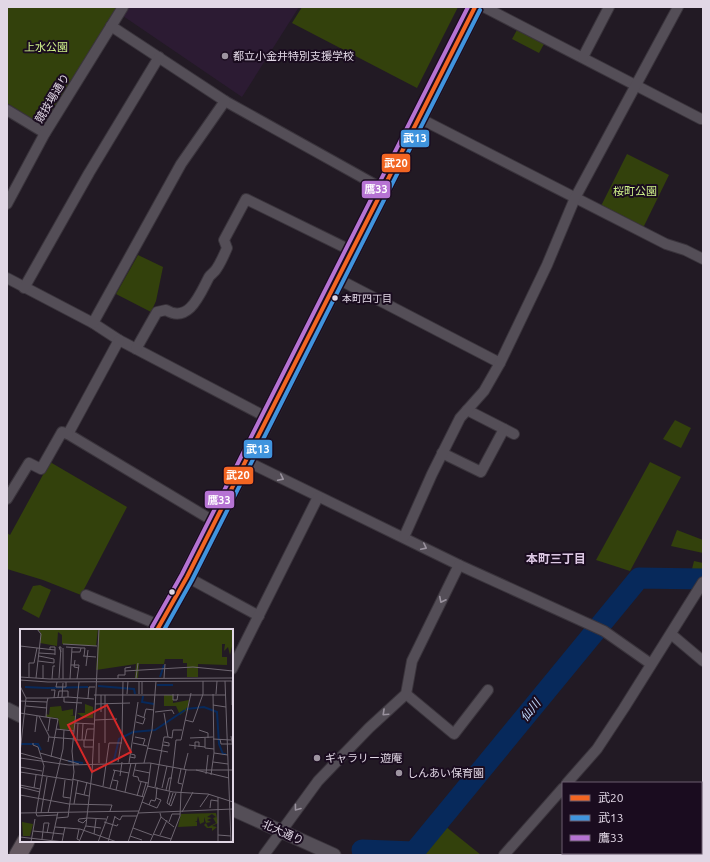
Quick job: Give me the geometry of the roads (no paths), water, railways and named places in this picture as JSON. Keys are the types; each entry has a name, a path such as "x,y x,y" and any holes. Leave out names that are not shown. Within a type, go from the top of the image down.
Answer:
{"main road":[{"path":"158,628 187,577 475,7"},
{"path":"18,855 25,842"}],"street":[{"name":"競技場通り","path":"7,204 45,133 123,7"},
{"path":"484,7 635,85 690,117 701,119"},
{"path":"583,58 609,7"},
{"path":"404,537 442,453 460,418 484,391 500,363 547,264 575,198 678,7"},
{"path":"111,26 225,101 383,189"},
{"path":"24,288 89,173 159,57"},
{"path":"93,323 181,164 225,101"},
{"path":"7,110 45,133"},
{"path":"419,118 666,244 685,250 703,259"},
{"path":"136,349 157,312 166,310 172,314 179,315 192,307 201,294 210,275 217,270 227,248 224,240 246,198 352,251"},
{"path":"7,278 93,323 119,340 268,418"},
{"path":"338,279 500,363"},
{"path":"68,434 119,340"},
{"path":"467,410 514,434"},
{"path":"442,453 481,472 504,429"},
{"path":"7,499 29,463 42,469 62,432 68,434 215,522"},
{"path":"246,461 459,565 604,631 651,664"},
{"path":"233,667 318,497"},
{"path":"264,855 280,831 318,781 369,728 406,694 409,686 412,661 459,565"},
{"path":"187,577 258,616"},
{"path":"568,782 596,749 702,584"},
{"path":"86,595 158,628"},
{"path":"671,634 703,661"},
{"path":"406,694 454,734 488,690"},
{"path":"7,710 20,716"},
{"path":"504,855 562,789"},
{"name":"北大通り","path":"233,809 334,855"}],"waterway":[{"name":"仙川","path":"362,850 414,852 639,578 703,579"}],"place":[{"name":"都立小金井特別支援学校","path":"225,56"},
{"name":"本町四丁目","path":"335,298"},
{"name":"ギャラリー遊庵","path":"317,758"},
{"name":"しんあい保育園","path":"399,773"}],"district":[{"name":"本町三丁目","path":"556,558"}],"park label":[{"name":"上水公園","path":"46,47"},
{"name":"桜町公園","path":"635,191"}]}
